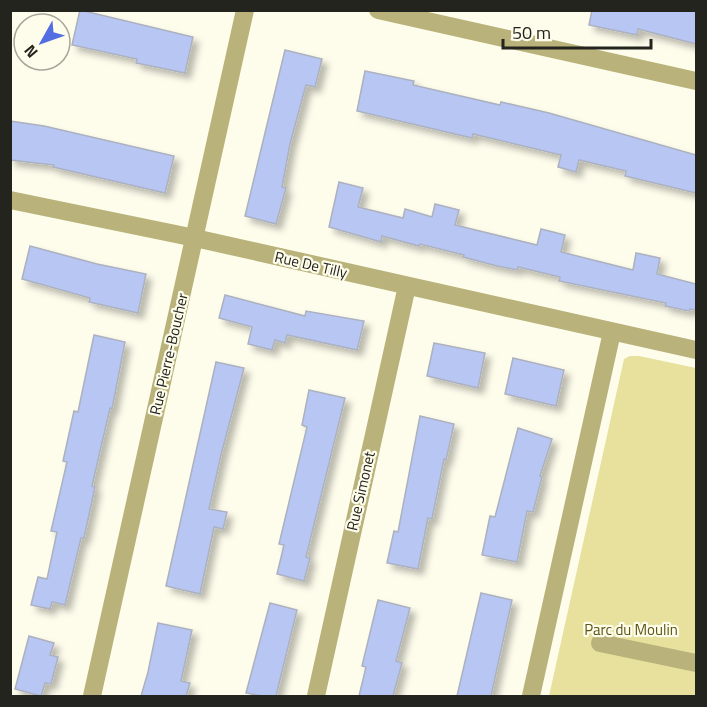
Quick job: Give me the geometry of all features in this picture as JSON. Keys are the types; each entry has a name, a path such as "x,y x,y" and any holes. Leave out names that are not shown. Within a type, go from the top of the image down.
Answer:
{"street":[{"name":"Rue Pierre-Boucher","path":"92,696 245,10"},
{"path":"378,10 696,81"},
{"name":"Rue De Tilly","path":"10,200 195,238 696,350"},
{"name":"Rue Simonet","path":"315,696 407,286"},
{"path":"531,696 612,332"},
{"path":"600,643 696,663"}],"green space":[{"name":"Parc du Moulin","path":"630,356 696,368 696,696 549,696 624,359"}],"building":[{"path":"80,10 193,37 185,73 136,63 137,59 72,45"},
{"path":"592,10 696,10 696,44 638,29 637,35 589,25"},
{"path":"285,50 322,59 315,87 306,85 290,144 282,187 286,188 276,224 245,216"},
{"path":"365,71 414,81 413,85 500,105 501,102 549,113 696,155 696,193 625,176 626,171 579,160 576,172 558,167 561,155 473,134 472,138 357,111"},
{"path":"10,121 44,126 174,156 165,193 53,167 54,165 10,160"},
{"path":"339,182 363,188 358,207 403,218 405,209 432,217 435,204 459,210 455,225 537,245 541,229 565,235 561,252 633,270 636,253 660,258 657,274 696,284 696,310 690,309 689,311 665,306 666,303 559,281 560,277 518,267 517,270 497,266 420,244 419,246 382,236 381,242 329,227"},
{"path":"30,246 146,274 138,313 89,302 90,298 22,279"},
{"path":"225,295 305,316 306,311 364,321 357,350 287,335 285,343 275,340 272,350 248,344 252,327 219,318"},
{"path":"94,335 125,342 112,409 110,408 92,486 95,487 84,538 81,538 65,605 52,602 50,609 31,605 38,577 47,579 57,532 51,531 67,462 63,461 74,411 78,412"},
{"path":"434,343 485,353 478,388 427,376"},
{"path":"513,358 564,370 556,406 505,394"},
{"path":"216,362 244,368 209,509 227,512 223,529 214,527 200,594 166,586"},
{"path":"309,390 345,398 306,557 310,558 304,581 277,574 284,545 279,544 307,427 302,425"},
{"path":"420,416 454,424 446,460 444,459 432,519 428,518 418,569 387,563 394,531 398,532"},
{"path":"518,428 552,439 540,476 542,477 533,512 527,511 517,562 482,555 490,516 495,517"},
{"path":"481,593 512,600 491,696 457,696"},
{"path":"378,600 410,608 396,661 402,663 393,696 359,696 366,667 362,666"},
{"path":"270,603 297,610 276,696 262,696 246,693"},
{"path":"158,623 192,630 181,681 190,683 186,696 141,696"},
{"path":"29,636 54,643 50,655 58,657 51,684 45,683 41,696 15,689"}]}
